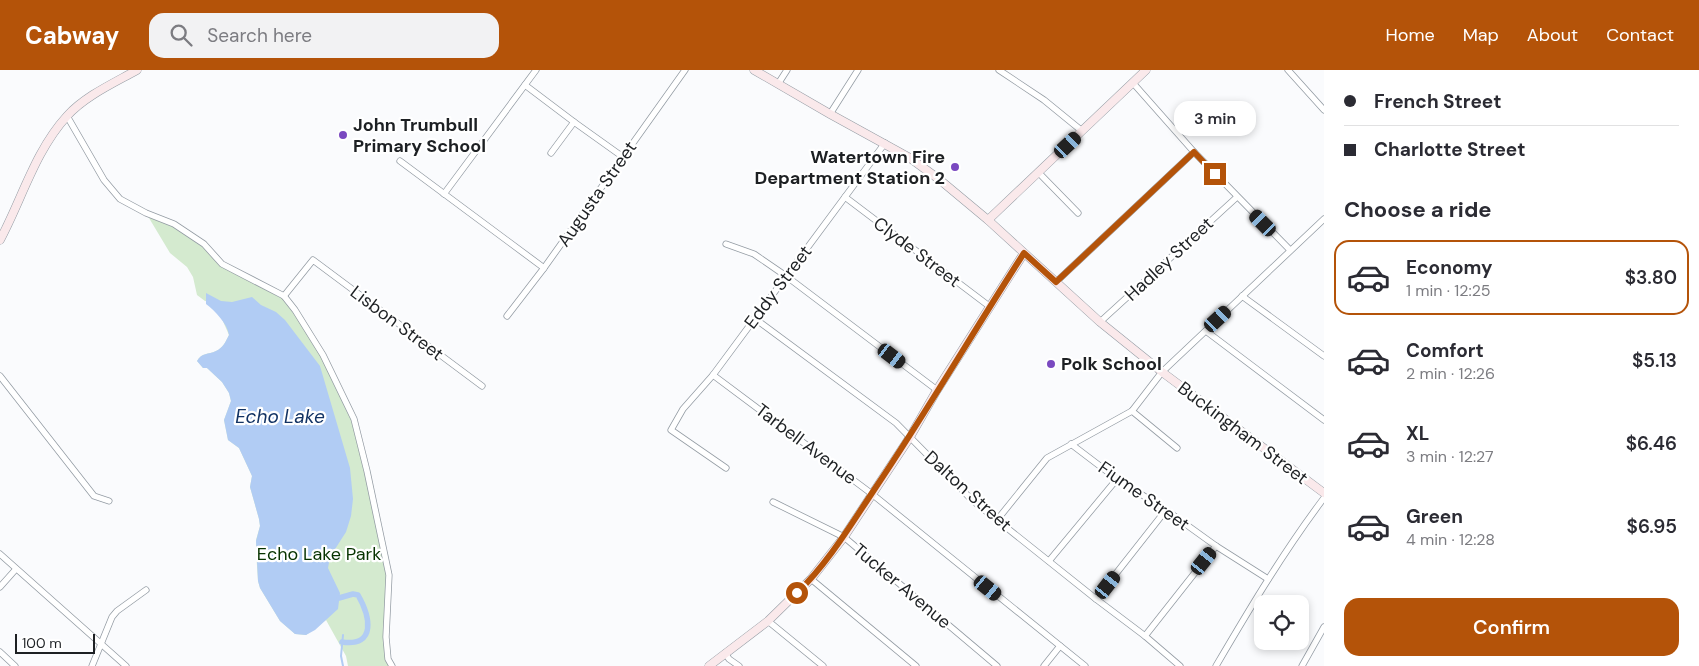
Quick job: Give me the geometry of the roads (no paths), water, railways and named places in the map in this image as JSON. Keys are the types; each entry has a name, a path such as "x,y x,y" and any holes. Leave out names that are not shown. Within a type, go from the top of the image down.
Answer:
{"main road":[{"path":"0,240 45,146 67,116 87,100 137,70"},
{"name":"Buckingham Street","path":"754,70 885,143 910,158 940,180 988,220 1100,322 1162,372 1324,493"},
{"path":"988,220 1146,70"},
{"path":"709,666 768,621 811,579 844,537 910,437 989,306 1024,253"}],"street":[{"path":"444,194 536,70"},
{"name":"Augusta Street","path":"507,316 544,268 685,70"},
{"path":"778,84 787,70"},
{"path":"830,114 858,70"},
{"path":"998,70 1044,100 1082,131"},
{"path":"1288,70 1324,110"},
{"path":"1133,83 1194,152 1290,250"},
{"path":"525,85 623,157"},
{"path":"67,116 104,180 120,200 174,224 204,244 222,264 284,296 323,355 354,419 389,575 386,637 388,659 392,666"},
{"path":"551,153 574,122"},
{"name":"Eddy Street","path":"726,468 671,430 683,409 713,375 885,143"},
{"path":"1056,282 1194,152"},
{"path":"400,161 544,268"},
{"path":"1038,172 1078,213"},
{"name":"Clyde Street","path":"845,197 989,306"},
{"name":"Hadley Street","path":"1100,322 1237,197"},
{"path":"997,520 1047,458 1132,411 1162,372 1324,219"},
{"path":"726,244 754,254 786,276 937,390"},
{"name":"Lisbon Street","path":"284,296 313,260 482,386"},
{"path":"1242,296 1324,356"},
{"name":"Dalton Street","path":"754,318 896,423 972,500 1096,600 1145,636 1180,666"},
{"path":"1206,331 1324,420"},
{"name":"Tarbell Avenue","path":"713,375 872,494 1085,666"},
{"path":"0,376 94,496 109,501"},
{"path":"1132,411 1177,448"},
{"name":"Fiume Street","path":"1071,444 1117,479 1268,579"},
{"path":"1049,561 1117,479"},
{"path":"1216,666 1268,579 1324,498"},
{"name":"Tucker Avenue","path":"773,502 844,537 997,666"},
{"path":"1096,600 1166,510"},
{"path":"1145,636 1216,546"},
{"path":"0,554 126,666"},
{"path":"0,587 16,570"},
{"path":"811,579 916,666"},
{"path":"92,666 112,617 117,611 146,590"},
{"path":"768,621 823,666"},
{"path":"1302,666 1324,628"},
{"path":"1044,666 1060,646"},
{"path":"0,652 16,666"},
{"path":"725,654 739,666"}],"water":[{"name":"Echo Lake","path":"206,293 221,301 232,302 252,297 285,320 320,366 350,468 353,499 351,516 346,532 330,557 328,568 340,593 338,609 315,630 306,635 295,634 280,621 260,588 256,541 260,526 259,519 250,487 252,476 239,448 228,440 224,420 231,401 229,393 222,382 207,368 203,368 197,361 203,355 221,348 229,335 223,322 206,304"}],"waterway":[{"path":"339,598 353,594 358,595 365,612 368,628 366,635 361,640 342,642"},
{"path":"343,635 341,656 343,666"}],"place":[{"name":"John Trumbull Primary School","path":"343,135"},
{"name":"Watertown Fire Department Station 2","path":"955,167"},
{"name":"Polk School","path":"1051,364"}],"park label":[{"name":"Echo Lake Park","path":"319,554"}]}
